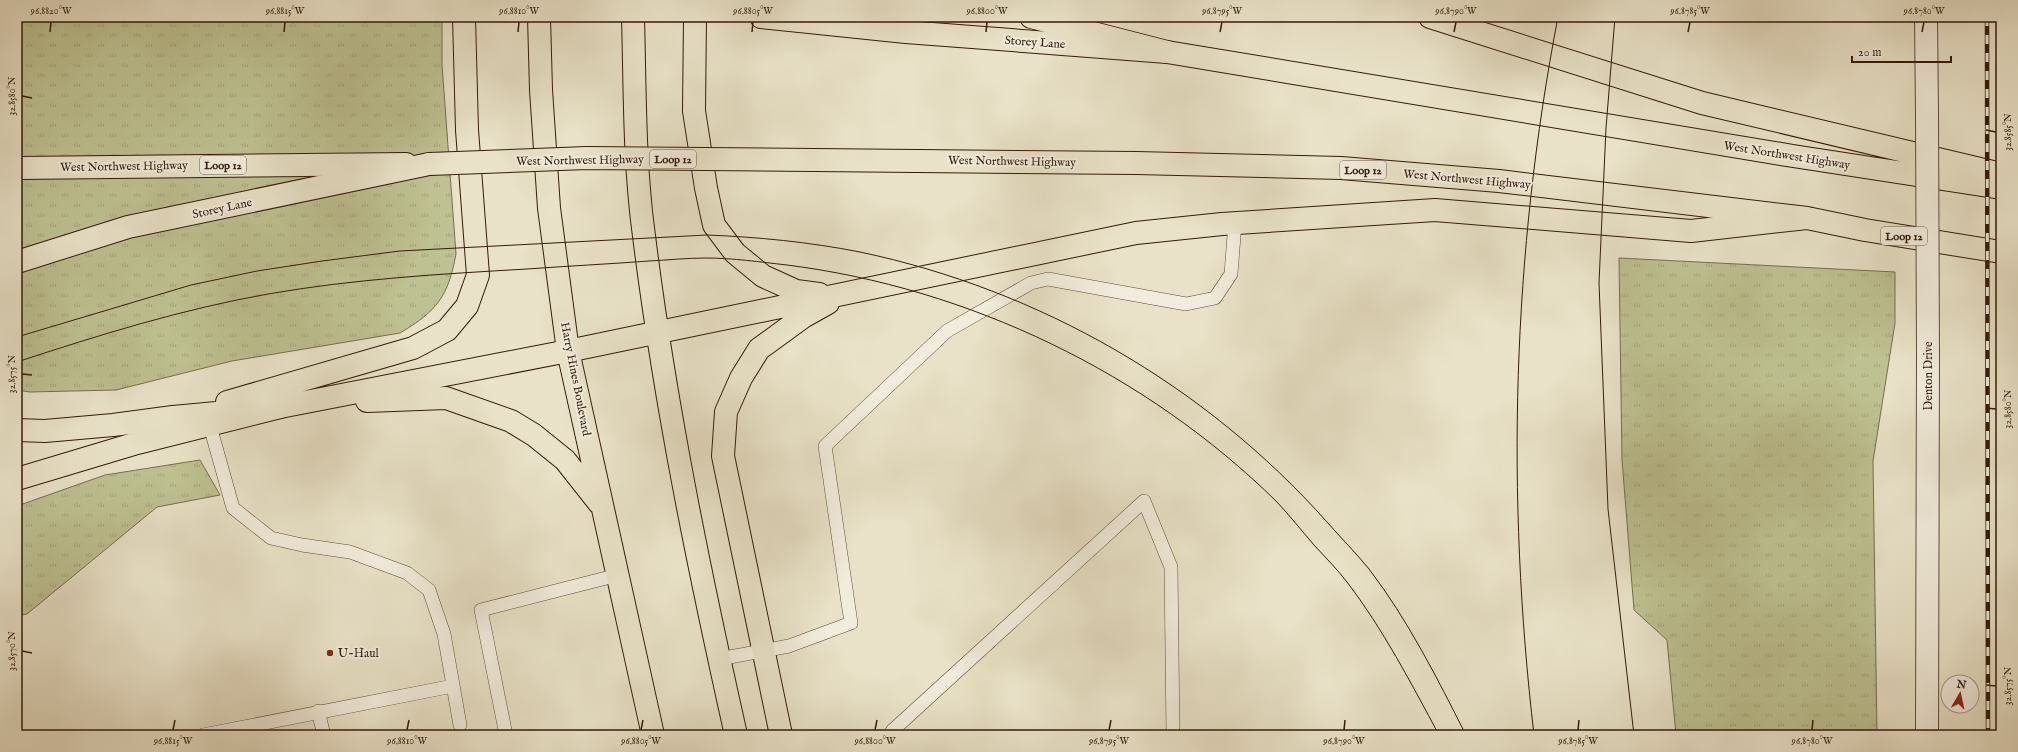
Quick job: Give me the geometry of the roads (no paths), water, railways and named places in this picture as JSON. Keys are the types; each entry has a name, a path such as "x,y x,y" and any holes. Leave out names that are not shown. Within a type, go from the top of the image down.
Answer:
{"main road":[{"path":"17,479 137,443 207,416 413,348 447,330 467,306 478,275 467,130 464,17"},
{"name":"Harry Hines Boulevard","path":"538,17 541,90 549,208 568,350 653,735"},
{"path":"633,17 636,149 643,235 666,394 719,659 736,735"},
{"path":"695,17 694,111 706,188 714,226 735,253 763,276 796,291 838,295"},
{"name":"Storey Lane","path":"760,17 906,32 1167,52"},
{"name":"West Northwest Highway","path":"1031,17 1167,52 1794,156 2001,188"},
{"path":"1430,17 1702,103 2001,174"},
{"name":"West Northwest Highway","path":"17,168 429,164 587,158 1136,162 1341,168 1499,181 1807,218 1865,230 2001,252"},
{"name":"Storey Lane","path":"17,262 128,228 429,164"},
{"path":"17,430 45,431 113,425 174,417 207,416 280,407 658,332 1136,233 1235,223 1435,210 1691,231 1807,218"},
{"path":"781,735 724,456 726,412 741,378 759,349 803,317 838,295"},
{"path":"304,402 446,398 486,411 511,421 534,435 565,460 602,507"}],"street":[{"name":"Denton Drive","path":"1926,17 1928,354 1927,735"}],"lane":[{"path":"719,659 789,646 851,623 825,446 947,331 1031,284 1048,280 1186,304 1215,298 1231,274 1235,223"},
{"path":"207,416 234,508 271,538 302,545 350,552 407,573 429,590 444,634 460,725"},
{"path":"892,735 892,731 1144,501 1171,567 1173,735"},
{"path":"506,735 481,610 618,575"},
{"path":"203,735 318,711 453,686"},
{"path":"318,711 324,735"}],"tram line":[{"path":"1534,735 1525,645 1519,555 1517,465 1518,375 1523,285 1531,196 1543,106 1558,17"},
{"path":"1615,17 1606,128 1599,283 1608,509 1634,735"},
{"path":"17,337 191,285 257,271 400,251 707,235 745,237 822,245 860,252 927,269 992,291 1055,318 1115,350 1173,386 1228,427 1279,473 1327,522 1369,569 1397,608 1433,671 1466,735"},
{"path":"17,362 79,342 204,307 268,294 333,284 429,275 699,258 746,260 855,276 922,294 987,316 1051,344 1112,376 1171,414 1226,456 1277,502 1347,582 1385,637 1439,735"}],"railway":[{"path":"1987,17 1988,735"}],"place":[{"name":"U-Haul","path":"330,653"}]}
